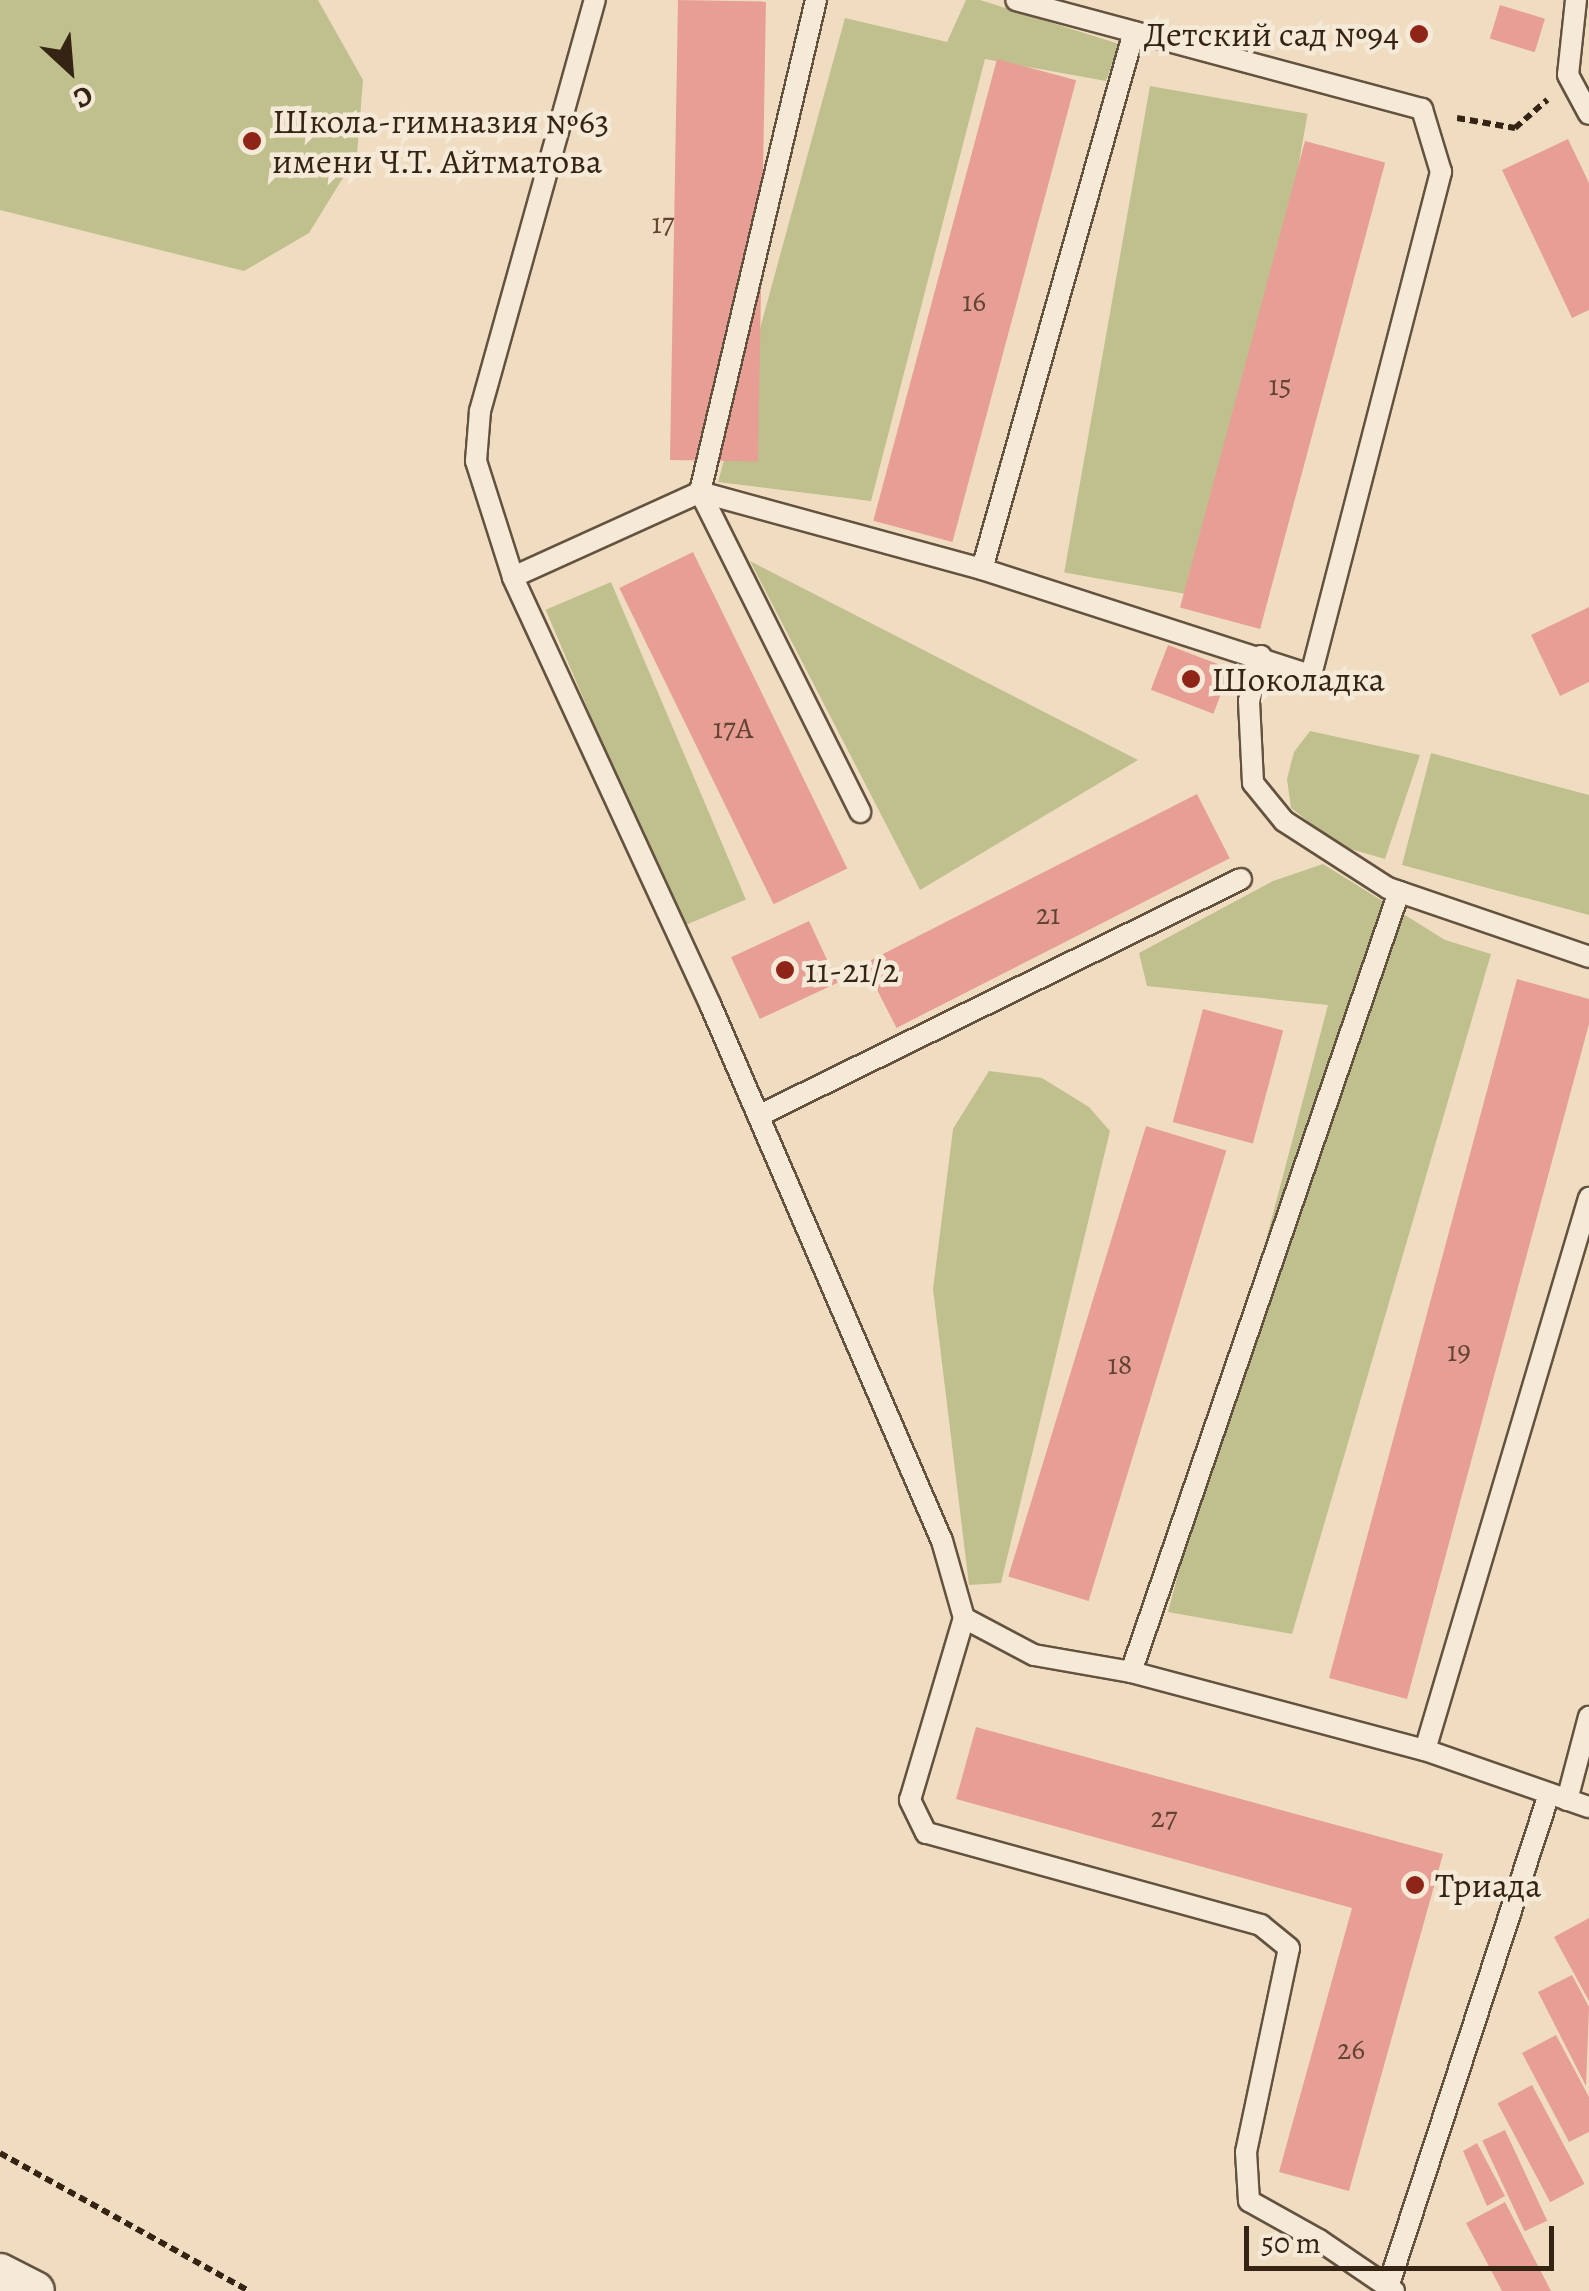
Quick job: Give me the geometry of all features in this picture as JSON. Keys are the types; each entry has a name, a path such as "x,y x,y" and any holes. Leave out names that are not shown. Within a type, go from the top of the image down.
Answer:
{"street":[{"path":"0,2273 35,2291"}],"lane":[{"path":"595,0 480,412 476,461 513,577 758,1116 942,1541 964,1618 910,1800 926,1833 1261,1926 1290,1948 1246,2152 1248,2201 1319,2240 1391,2289 1558,1797 1589,1718"},
{"path":"816,0 700,492 860,812"},
{"path":"513,577 700,492 982,569 1311,675 1441,172 1422,109 1016,0"},
{"path":"1576,0 1568,75 1589,114"},
{"path":"982,569 1134,32"},
{"path":"1261,656 1249,701 1253,783 1284,821 1399,892 1589,957"},
{"path":"758,1116 1241,879"},
{"path":"1131,1672 1399,892"},
{"path":"1425,1750 1589,1198"},
{"path":"964,1618 1034,1655 1131,1672 1425,1750 1589,1807"}],"path":[{"path":"1422,109 1489,126 1516,128 1544,102"},
{"path":"0,2153 249,2291"}],"shaded area":[{"path":"0,0 318,0 363,80 357,155 309,233 244,271 0,210"},
{"path":"966,0 980,0 1119,44 1106,81 985,59 871,501 718,482 845,18 947,42"},
{"path":"1150,86 1308,114 1222,600 1064,572"},
{"path":"750,561 1138,760 920,890"},
{"path":"611,582 746,900 680,927 546,610"},
{"path":"1310,731 1420,755 1385,859 1340,846 1291,808 1287,779 1294,752"},
{"path":"1431,753 1589,795 1589,915 1402,865"},
{"path":"1323,864 1445,940 1491,954 1292,1634 1168,1612 1328,1005 1147,986 1139,953 1273,881"},
{"path":"989,1071 1042,1078 1089,1107 1110,1131 1001,1583 969,1585 933,1289 953,1129"}],"building":[{"path":"678,0 766,2 758,461 670,460"},
{"path":"1500,5 1545,19 1535,52 1490,38"},
{"path":"997,59 1076,80 952,542 873,521"},
{"path":"1568,139 1589,183 1589,310 1572,318 1502,170"},
{"path":"1305,141 1385,162 1260,629 1180,608"},
{"path":"693,552 847,868 774,904 619,588"},
{"path":"1589,607 1589,682 1560,696 1531,635"},
{"name":"Шоколадка","path":"1168,645 1231,669 1213,714 1151,690"},
{"path":"1197,794 1230,858 896,1028 864,964"},
{"name":"11-21/2","path":"809,921 838,983 760,1019 731,957"},
{"path":"1517,979 1589,999 1589,1024 1407,1699 1329,1678"},
{"path":"1203,1009 1283,1030 1253,1143 1173,1122"},
{"path":"1146,1126 1226,1151 1089,1601 1008,1576"},
{"path":"976,1727 1443,1854 1349,2191 1279,2172 1352,1908 956,1799"},
{"path":"1589,1918 1589,2001 1554,1937"},
{"path":"1572,1975 1589,2007 1586,2086 1538,1992"},
{"path":"1556,2035 1589,2097 1589,2132 1569,2142 1522,2053"},
{"path":"1532,2085 1585,2184 1550,2202 1498,2103"},
{"path":"1505,2130 1547,2221 1525,2231 1482,2141"},
{"path":"1477,2143 1505,2196 1487,2206 1463,2151"},
{"path":"1505,2202 1551,2291 1502,2291 1466,2223"}],"place":[{"name":"Детский сад №94","path":"1419,34"},
{"name":"Школа-гимназия №63 имени Ч.Т. Айтматова","path":"252,141"},
{"name":"Шоколадка","path":"1191,679"},
{"name":"11-21/2","path":"785,970"},
{"name":"Триада","path":"1415,1885"}]}
